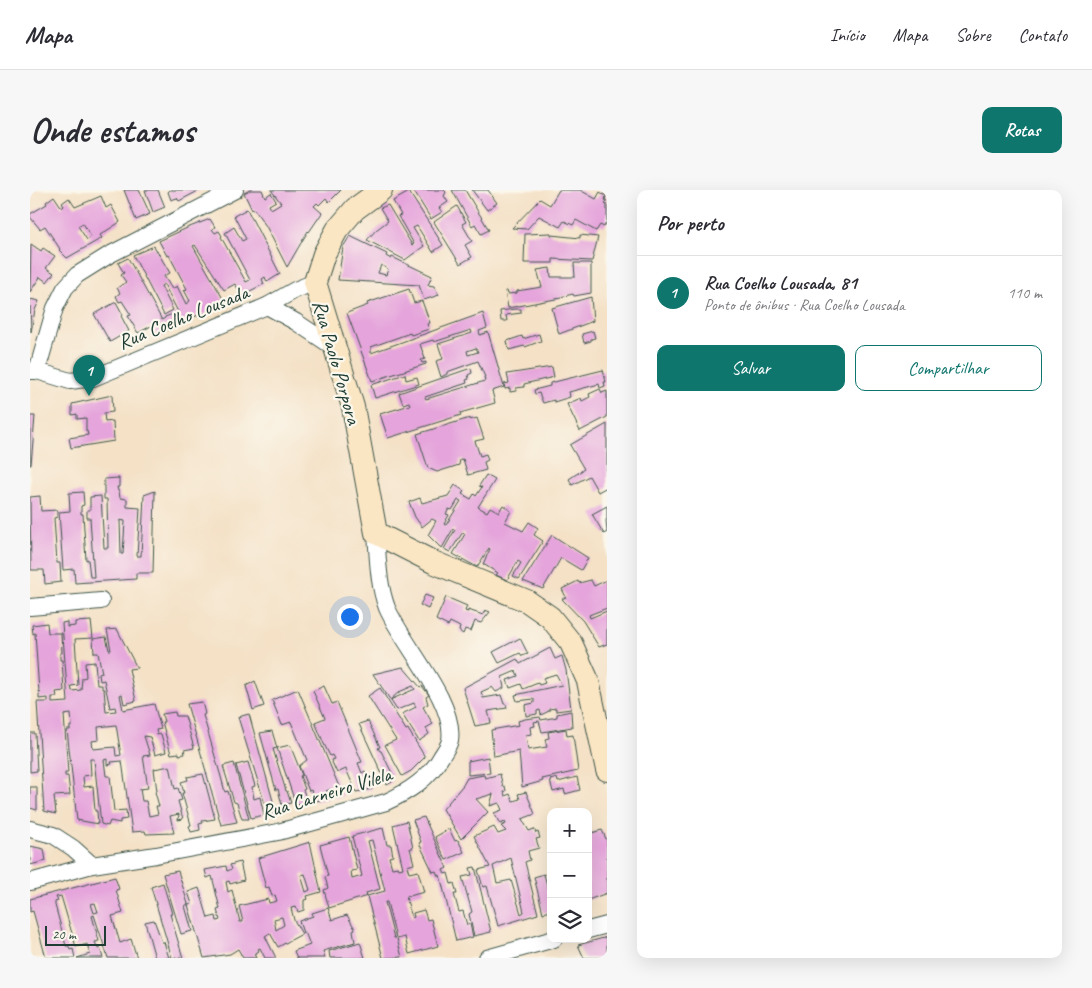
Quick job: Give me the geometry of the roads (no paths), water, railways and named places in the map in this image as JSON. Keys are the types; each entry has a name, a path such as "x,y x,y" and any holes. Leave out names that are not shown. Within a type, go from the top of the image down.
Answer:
{"street":[{"path":"34,371 55,308 65,288 77,274 109,254 235,190"},
{"name":"Rua Paolo Porpora","path":"377,544 352,407 315,282 324,254 337,230 354,209 382,190"},
{"name":"Rua Coelho Lousada","path":"34,371 70,382 93,378 267,306 295,290 315,282"},
{"name":"Rua Coelho Lousada","path":"267,306 296,322 335,348"},
{"path":"377,544 398,544 432,562 527,601 550,617 570,643 588,681 607,770"},
{"name":"Rua Carneiro Vilela","path":"30,882 92,864 156,855 278,832 386,802 418,784 436,766 450,741 450,722 443,700 400,634 387,607 378,575 377,544"},
{"path":"30,607 101,601"},
{"path":"30,829 53,835 73,848 92,864"},
{"path":"592,929 607,924"},
{"path":"487,958 547,941"}],"place":[{"name":"Rua Coelho Lousada, 81","path":"89,396"}]}
